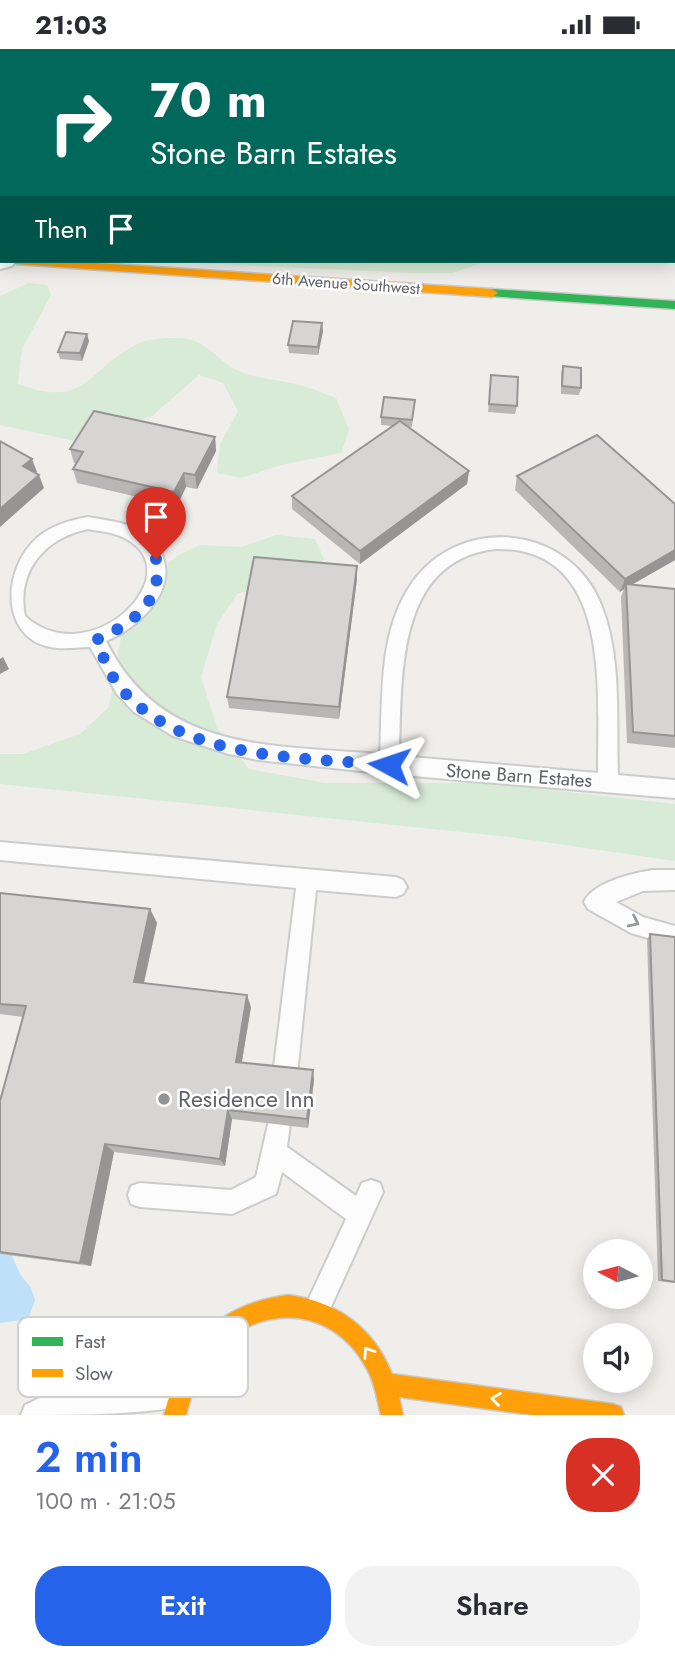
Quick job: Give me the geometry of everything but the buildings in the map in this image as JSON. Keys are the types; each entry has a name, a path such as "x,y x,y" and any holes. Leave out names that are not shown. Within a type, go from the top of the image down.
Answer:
{"street":[{"name":"6th Avenue Southwest","path":"46,263 675,305"},
{"path":"240,1317 250,1311 284,1304 317,1309 345,1325 368,1350 385,1384 392,1415"},
{"path":"385,1384 612,1415"}],"lane":[{"path":"70,524 117,526 142,540 156,559 156,586 141,612 133,621 96,640 58,641 34,633 11,613 6,599 8,573 23,549 43,535 70,524"},
{"name":"Stone Barn Estates","path":"389,765 397,647 412,595 434,567 465,549 481,544 518,544 533,547 567,565 582,583 594,608 604,666 607,782"},
{"name":"Stone Barn Estates","path":"96,640 108,670 122,690 151,715 187,733 258,752 675,789"},
{"path":"0,851 396,887"},
{"path":"285,1075 307,879"},
{"path":"675,880 642,880 622,886 595,902 639,926 675,936"},
{"path":"140,1195 232,1202 267,1185 278,1124"},
{"path":"274,1151 361,1215"},
{"path":"317,1309 371,1192"},
{"path":"35,1415 46,1409 176,1406"}],"green space":[{"path":"196,263 481,263 453,273"},
{"path":"29,283 47,285 51,295 22,349 18,384 42,391 60,392 74,389 122,352 140,343 159,339 187,339 208,348 241,372 300,385 336,398 349,430 341,453 281,465 241,478 217,473 220,444 238,411 223,383 199,375 152,416 75,441 0,425 0,296"},
{"path":"276,535 315,539 324,559 310,576 278,587 238,593 217,624 201,677 217,728 249,769 325,783 487,783 675,804 675,861 510,837 0,784 0,754 23,754 80,734 109,707 125,614 142,585 177,556 200,545 241,547"}],"water":[{"path":"0,1229 35,1300 29,1317 18,1317 18,1320 0,1323"}],"traffic: fast":[{"path":"492,293 675,305"}],"traffic: slow":[{"path":"46,263 492,293"},
{"path":"242,1317 265,1309 288,1306 311,1309 333,1318 353,1333 371,1354 379,1368 392,1415"},
{"path":"385,1384 613,1415"},
{"path":"175,1415 180,1397"}],"place":[{"name":"Residence Inn","path":"164,1099"}],"route":[{"path":"156,559 156,586 153,597 133,621 96,640 108,670 137,705 169,725 219,744 258,752 389,765"}]}
